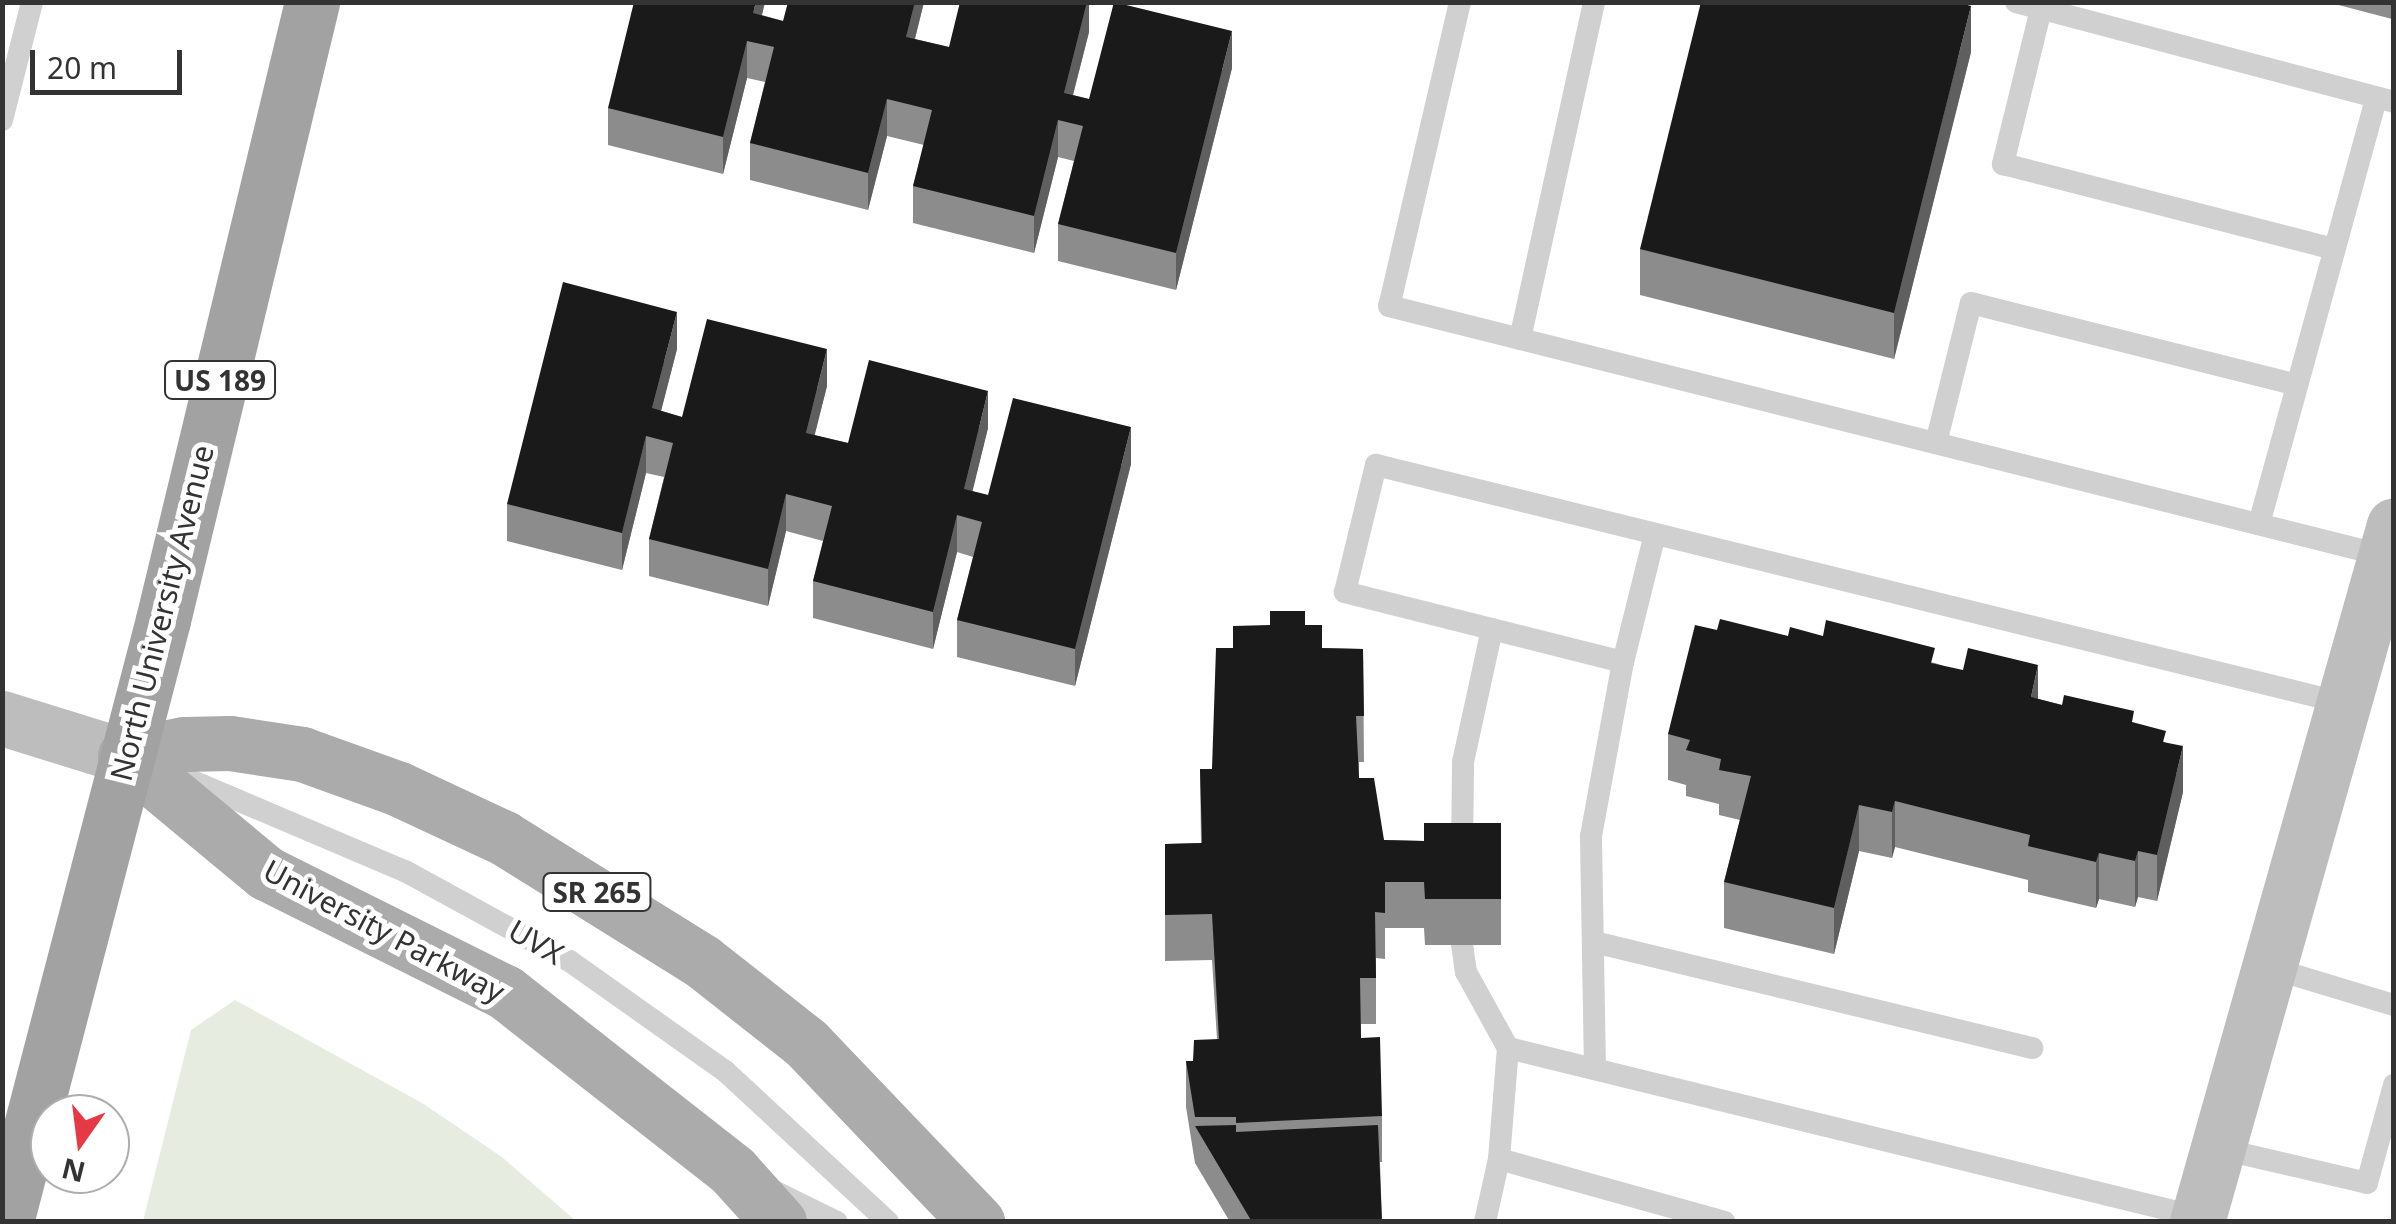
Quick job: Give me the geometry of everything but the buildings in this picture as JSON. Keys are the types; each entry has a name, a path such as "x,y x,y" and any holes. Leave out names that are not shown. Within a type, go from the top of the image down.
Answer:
{"highway":[{"name":"North University Avenue","path":"6,1222 312,2"}],"main road":[{"path":"2197,1219 2389,540"},
{"name":"University Parkway","path":"2,718 125,756 266,873 505,992 733,1171 779,1222"},
{"name":"University Parkway","path":"125,756 184,744 230,743 302,754 399,789 504,838 703,962 806,1043 976,1222"}],"lane":[{"path":"2,120 32,2"},
{"path":"1460,2 1389,306 2259,524 2389,540"},
{"path":"1520,339 1594,2"},
{"path":"2016,2 2385,100 2334,249 2259,524"},
{"path":"2041,9 2002,164 2334,249"},
{"path":"1936,442 1971,304 2297,385"},
{"path":"1622,662 1345,592 1376,465 2343,703"},
{"path":"1595,1069 1591,836 1622,662 1654,534"},
{"path":"1462,868 1463,762 1492,629"},
{"name":"UVX","path":"125,756 283,815 405,870 571,962 725,1071 888,1222"},
{"path":"1594,942 2032,1048"},
{"path":"1462,944 1466,972 1508,1048 1499,1159 1484,1222"},
{"path":"2268,967 2394,1005"},
{"path":"1508,1048 2197,1219"},
{"path":"2217,1148 2368,1184 2394,1085"},
{"path":"1499,1159 1724,1222"},
{"path":"733,1171 838,1222"}],"shaded area":[{"path":"235,1000 422,1103 502,1157 576,1221 143,1221 191,1030"}]}
